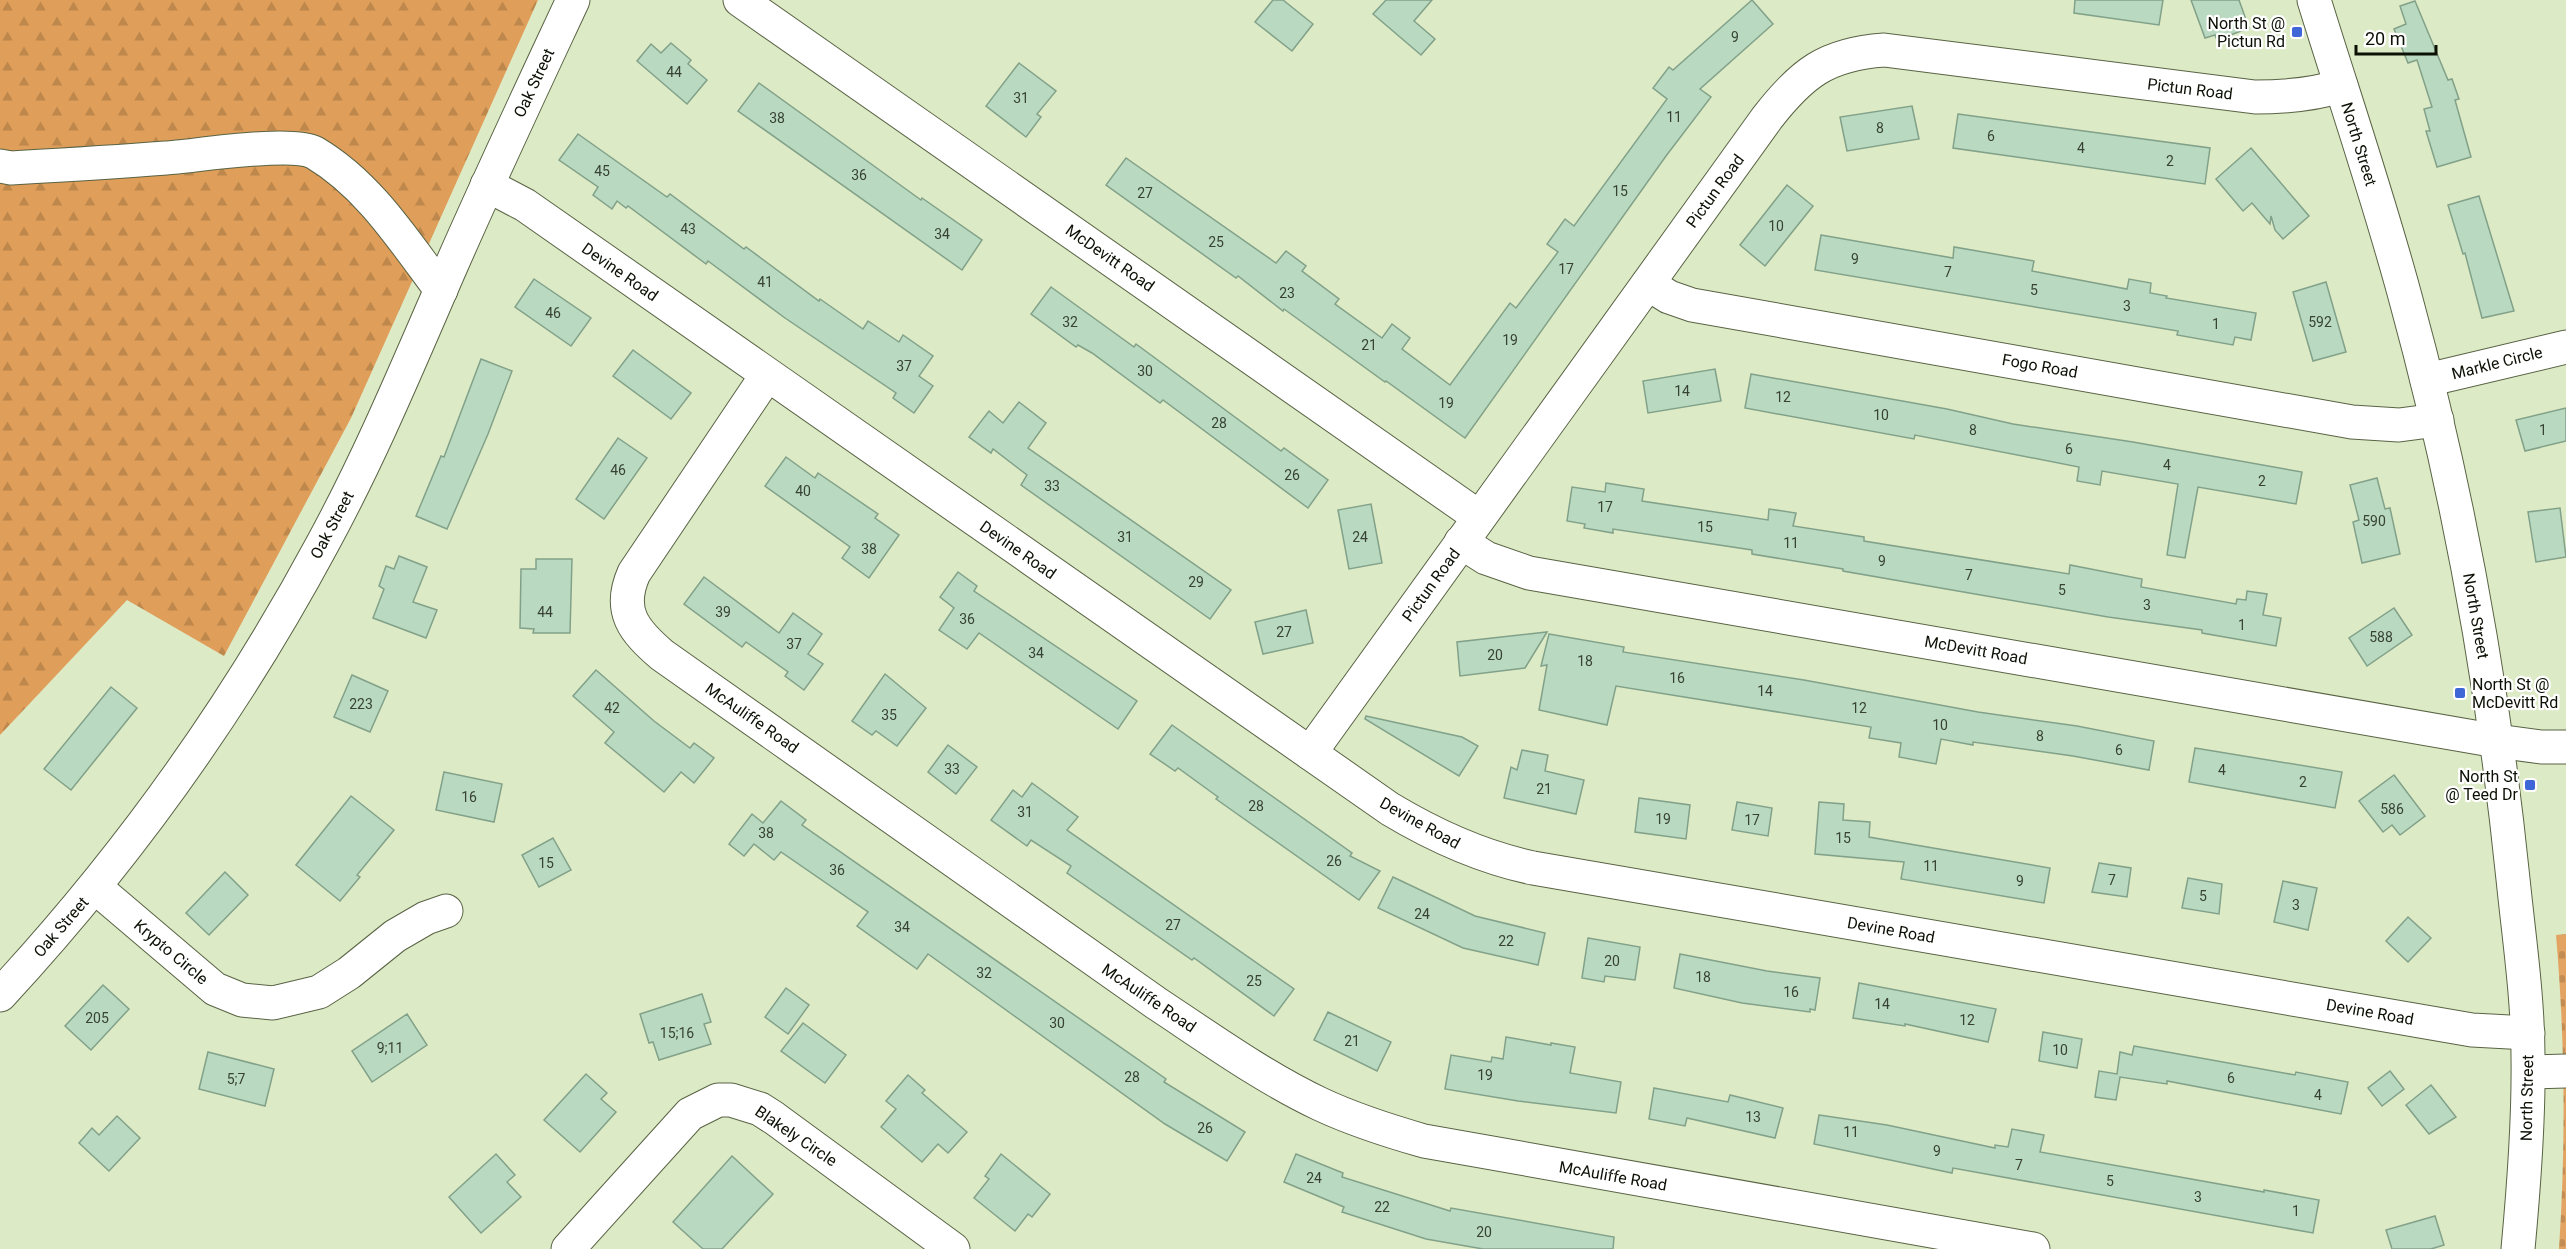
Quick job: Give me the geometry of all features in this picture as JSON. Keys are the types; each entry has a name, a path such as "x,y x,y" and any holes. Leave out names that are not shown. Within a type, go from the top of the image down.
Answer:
{"street":[{"name":"Oak Street","path":"0,995 95,887 137,834 204,740 299,587 370,450 487,184 573,0"},
{"name":"McDevitt Road","path":"740,0 1470,529 1486,558 1529,573 2497,741 2541,747 2566,747"},
{"name":"North Street","path":"2314,0 2394,258 2437,420 2475,608 2497,741 2528,1033 2529,1072 2518,1249"},
{"name":"Pictun Road","path":"1310,753 1792,87 1816,68 1847,54 1884,50 2255,97 2289,97 2323,92 2341,86"},
{"path":"0,166 11,168 168,158 271,148 313,152 352,180 388,219 441,290"},
{"name":"Devine Road","path":"487,184 525,205 1390,809 1467,849 1510,863 2472,1030 2528,1033"},
{"name":"Fogo Road","path":"1648,284 1669,297 1692,305 2352,422 2399,425 2437,420"},
{"name":"Markle Circle","path":"2427,380 2566,347"},
{"name":"McAuliffe Road","path":"767,375 634,573 626,599 633,623 640,634 663,655 1156,1003 1226,1050 1318,1104 1367,1124 1414,1138 1495,1155 2033,1249"},
{"name":"Krypto Circle","path":"95,887 215,989 242,999 273,1003 320,992 349,973 395,936 446,911"},
{"path":"2529,1072 2566,1071"},
{"name":"Blakely Circle","path":"568,1249 690,1114 718,1100 731,1100 760,1109 953,1249"}],"green space":[{"path":"0,0 538,0 351,418 224,656 127,600 0,735"},
{"path":"2566,934 2566,1249 2559,1249 2564,1092 2556,935"}],"building":[{"path":"1273,0 1283,0 1313,24 1292,51 1255,22"},
{"path":"1386,0 1432,0 1414,21 1435,39 1421,55 1373,14"},
{"path":"1752,0 1773,24 1700,89 1711,97 1666,156 1465,438 1106,185 1126,158 1276,263 1286,251 1306,266 1302,271 1339,299 1335,304 1382,338 1392,324 1410,338 1402,349 1450,385 1510,303 1516,308 1558,252 1547,244 1565,219 1574,226 1667,99 1653,88 1669,67 1673,70"},
{"path":"2075,0 2163,0 2159,25 2074,13"},
{"path":"2191,0 2239,0 2249,28 2217,40 2215,35 2205,38"},
{"path":"2415,1 2448,80 2452,79 2459,99 2455,100 2471,157 2437,167 2426,131 2430,131 2424,109 2432,107 2417,60 2408,63 2394,29 2406,24 2400,6"},
{"path":"671,43 691,60 688,64 707,80 687,104 637,61 651,44 661,53"},
{"path":"1019,63 1056,91 1037,114 1041,117 1026,137 986,106"},
{"path":"759,83 921,200 922,198 982,240 962,270 738,111"},
{"path":"1912,106 1919,139 1847,151 1840,117"},
{"path":"1958,114 2210,148 2205,184 1953,148"},
{"path":"578,134 667,197 670,194 744,249 746,247 819,301 820,299 863,329 868,321 899,342 903,335 933,356 919,376 933,386 914,413 893,398 896,393 785,318 708,261 706,264 628,206 626,208 617,201 612,209 593,195 598,187 559,160"},
{"path":"2251,148 2309,216 2283,239 2275,230 2271,216 2270,224 2252,203 2243,211 2216,179"},
{"path":"1787,185 1813,206 1765,266 1740,245"},
{"path":"2479,196 2514,311 2482,318 2465,253 2463,254 2448,205"},
{"path":"1821,235 1953,258 1954,247 1989,253 2034,261 2032,271 2127,289 2129,279 2151,283 2150,293 2167,296 2166,298 2256,313 2251,340 2235,337 2233,345 2177,335 2178,331 1815,270"},
{"path":"534,279 591,318 571,346 515,307"},
{"path":"2326,282 2346,352 2313,361 2293,292"},
{"path":"1051,287 1134,347 1136,344 1281,451 1284,448 1328,480 1308,508 1163,400 1160,403 1092,353 1078,345 1076,347 1031,314"},
{"path":"633,350 691,393 671,419 613,376"},
{"path":"481,359 512,371 447,529 416,516 441,456 444,457"},
{"path":"1715,369 1721,401 1648,413 1643,381"},
{"path":"1751,374 1947,409 2013,424 2133,442 2302,472 2296,504 2198,487 2185,558 2167,555 2178,484 2102,471 2100,485 2077,481 2079,467 1915,435 1914,439 1745,408"},
{"path":"1019,402 1046,423 1028,448 1231,590 1210,619 1021,485 1027,475 993,449 991,453 969,437 989,411 1003,423"},
{"path":"2566,408 2566,441 2525,451 2516,420"},
{"path":"618,438 647,458 604,519 576,499"},
{"path":"786,457 815,478 818,473 878,514 875,518 899,535 869,578 842,558 850,547 765,486"},
{"path":"2377,478 2385,509 2390,508 2400,554 2362,563 2353,522 2359,520 2350,485"},
{"path":"1606,483 1644,489 1642,501 1768,520 1769,509 1796,513 1793,526 1864,537 1864,541 2069,574 2070,565 2142,579 2141,587 2236,604 2237,599 2246,600 2247,591 2267,594 2263,615 2281,618 2276,646 2202,633 2202,630 2108,617 1843,571 1843,569 1752,554 1752,550 1613,529 1613,533 1584,528 1585,524 1567,521 1572,487 1605,492"},
{"path":"1371,504 1382,563 1349,569 1338,510"},
{"path":"2560,508 2566,557 2536,562 2528,512"},
{"path":"399,556 427,567 413,602 437,610 426,638 373,618 384,589 379,586 386,566 394,569"},
{"path":"536,559 572,559 570,633 533,633 534,629 520,628 521,569 536,569"},
{"path":"958,572 977,586 974,591 1137,701 1118,729 979,633 967,649 939,630 954,608 940,597"},
{"path":"704,577 779,633 793,613 822,634 808,654 823,664 804,690 785,676 788,672 746,642 742,647 684,604"},
{"path":"2394,608 2412,635 2367,666 2349,638"},
{"path":"1306,610 1313,643 1263,654 1255,622"},
{"path":"1547,632 1525,668 1460,676 1457,642"},
{"path":"1549,634 1624,647 1623,652 1804,680 2154,741 2149,770 2073,756 1973,742 1973,745 1941,739 1936,764 1899,757 1901,743 1869,738 1871,727 1616,686 1607,725 1539,710 1547,665 1541,666"},
{"path":"596,670 654,721 690,748 694,743 714,758 694,783 681,772 664,792 605,743 614,732 573,696"},
{"path":"885,674 926,708 897,746 876,731 872,735 852,721"},
{"path":"352,675 388,691 370,732 334,717"},
{"path":"111,687 137,708 71,790 44,769"},
{"path":"1366,716 1462,737 1478,746 1459,776 1365,719"},
{"path":"1172,725 1352,853 1350,856 1380,871 1359,900 1216,799 1218,797 1178,768 1175,771 1150,754"},
{"path":"948,745 977,767 956,794 928,772"},
{"path":"2195,748 2342,772 2335,808 2189,782"},
{"path":"1522,750 1548,755 1545,771 1584,780 1576,814 1504,798 1511,767 1517,770"},
{"path":"444,772 502,784 494,822 436,810"},
{"path":"2394,775 2425,816 2400,835 2392,825 2383,832 2359,801"},
{"path":"1032,783 1078,817 1067,830 1294,989 1274,1016 1194,958 1192,960 1067,873 1071,866 1031,840 1027,846 991,820 1013,790 1022,797"},
{"path":"351,796 394,830 357,875 360,877 340,901 296,865"},
{"path":"1639,798 1690,805 1686,839 1635,832"},
{"path":"781,801 806,820 802,825 1166,1079 1164,1082 1245,1132 1227,1161 1165,1124 928,954 917,969 857,926 868,912 781,852 774,860 754,844 744,856 729,844 752,814 763,823"},
{"path":"1737,802 1772,808 1768,836 1732,830"},
{"path":"1819,802 1844,804 1843,820 1870,822 1869,837 2050,868 2044,903 1901,879 1904,862 1815,854"},
{"path":"553,838 571,870 539,887 522,855"},
{"path":"2099,863 2131,868 2127,897 2092,892"},
{"path":"225,872 248,895 209,935 186,913"},
{"path":"1393,877 1475,916 1545,933 1538,965 1463,948 1378,908"},
{"path":"2188,878 2222,884 2219,914 2182,908"},
{"path":"2283,881 2317,888 2308,930 2274,922"},
{"path":"2408,917 2431,938 2408,962 2386,941"},
{"path":"1588,938 1640,947 1635,980 1605,976 1604,982 1582,978"},
{"path":"1680,954 1767,971 1820,978 1815,1010 1810,1009 1810,1012 1742,1003 1674,988"},
{"path":"1859,983 1996,1009 1988,1042 1905,1024 1905,1026 1853,1018"},
{"path":"103,985 129,1009 91,1050 65,1026"},
{"path":"786,988 809,1005 788,1034 765,1017"},
{"path":"702,994 711,1022 704,1024 711,1044 659,1060 653,1042 649,1043 640,1014"},
{"path":"1328,1012 1391,1042 1377,1071 1314,1040"},
{"path":"407,1014 427,1045 372,1082 352,1051"},
{"path":"803,1023 846,1055 825,1083 781,1051"},
{"path":"2043,1032 2082,1039 2077,1068 2039,1061"},
{"path":"1506,1037 1575,1047 1570,1073 1621,1082 1616,1113 1445,1089 1451,1055 1491,1062 1492,1057 1503,1059"},
{"path":"2134,1046 2295,1075 2296,1072 2348,1082 2341,1114 2167,1081 2167,1084 2120,1077 2116,1100 2095,1097 2099,1071 2117,1074 2120,1052 2132,1055"},
{"path":"208,1052 274,1069 265,1106 199,1089"},
{"path":"2390,1071 2404,1089 2382,1106 2368,1088"},
{"path":"586,1074 607,1093 601,1099 616,1112 580,1152 544,1120"},
{"path":"908,1075 925,1090 922,1093 967,1132 948,1153 938,1144 922,1162 881,1127 896,1109 886,1101"},
{"path":"2431,1085 2456,1117 2429,1134 2406,1105"},
{"path":"1654,1088 1728,1102 1730,1095 1783,1108 1775,1138 1687,1118 1685,1126 1649,1119"},
{"path":"1819,1115 1887,1125 1995,1148 1995,1145 2008,1147 2012,1129 2044,1135 2040,1152 2319,1200 2313,1233 1953,1168 1952,1173 1814,1144"},
{"path":"117,1116 140,1138 109,1171 79,1143 92,1128 99,1135"},
{"path":"496,1154 515,1175 507,1182 521,1197 481,1233 449,1197"},
{"path":"1001,1154 1050,1194 1032,1217 1028,1214 1015,1231 974,1198 989,1179 985,1176"},
{"path":"1296,1154 1343,1173 1342,1177 1450,1211 1451,1208 1614,1237 1613,1249 1483,1249 1426,1239 1342,1212 1344,1207 1284,1182"},
{"path":"732,1156 773,1194 722,1249 703,1249 673,1222"},
{"path":"2435,1216 2444,1245 2431,1249 2392,1249 2386,1230"}],"place":[{"name":"North St @ Pictun Rd","path":"2297,32"},
{"name":"North St @ McDevitt Rd","path":"2460,693"},
{"name":"North St @ Teed Dr","path":"2530,785"}]}
